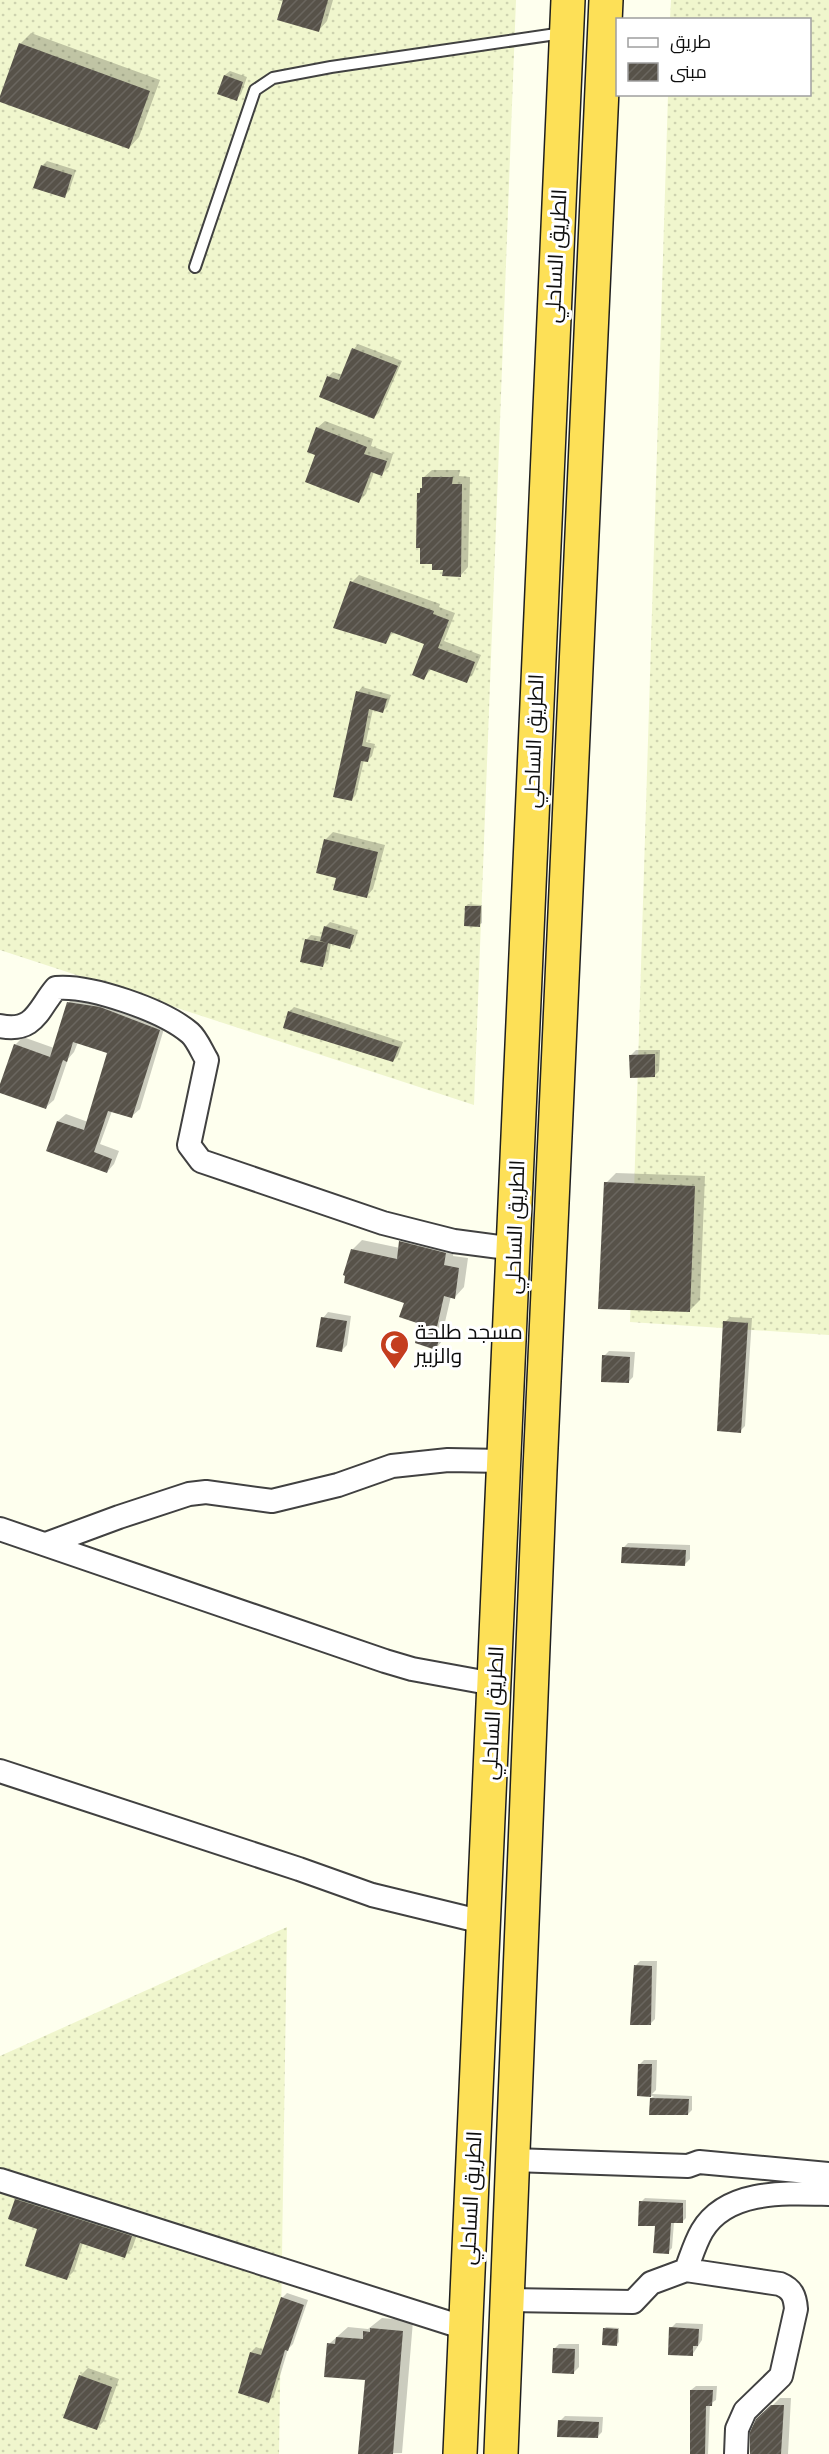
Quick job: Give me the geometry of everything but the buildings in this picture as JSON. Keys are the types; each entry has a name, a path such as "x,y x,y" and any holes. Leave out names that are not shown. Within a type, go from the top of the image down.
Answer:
{"highway":[{"name":"الطريق الساحلي","path":"460,2454 568,0"},
{"name":"الطريق الساحلي","path":"501,2454 541,1458 606,0"}],"street":[{"path":"0,1026 24,1026 38,1016 56,988 70,987 141,1006 169,1018 192,1035 207,1060 189,1145 201,1161 383,1223 454,1241 514,1249"},
{"path":"46,1544 129,1513 189,1494 206,1492 272,1501 338,1485 392,1466 448,1460 504,1461"},
{"path":"0,1529 385,1661 412,1669 494,1684"},
{"path":"0,1771 372,1894 483,1922"},
{"path":"513,2160 690,2166 699,2162 829,2174"},
{"path":"0,2180 465,2328"},
{"path":"686,2270 703,2230 723,2209 740,2202 782,2193 829,2194"},
{"path":"507,2300 628,2303 636,2301 655,2281 686,2270 780,2284 790,2290 796,2308 781,2376 745,2411 737,2429 736,2454"}],"lane":[{"path":"195,267 255,90 273,78 331,67 566,33"}],"green space":[{"path":"0,0 516,0 474,1105 0,950"},
{"path":"671,0 829,0 829,1335 630,1322 668,96 811,96 811,18 670,18"},
{"path":"287,1927 279,2454 0,2454 0,2056"}],"place":[{"name":"مسجد طلحة والزبير","path":"394,1370"}]}
